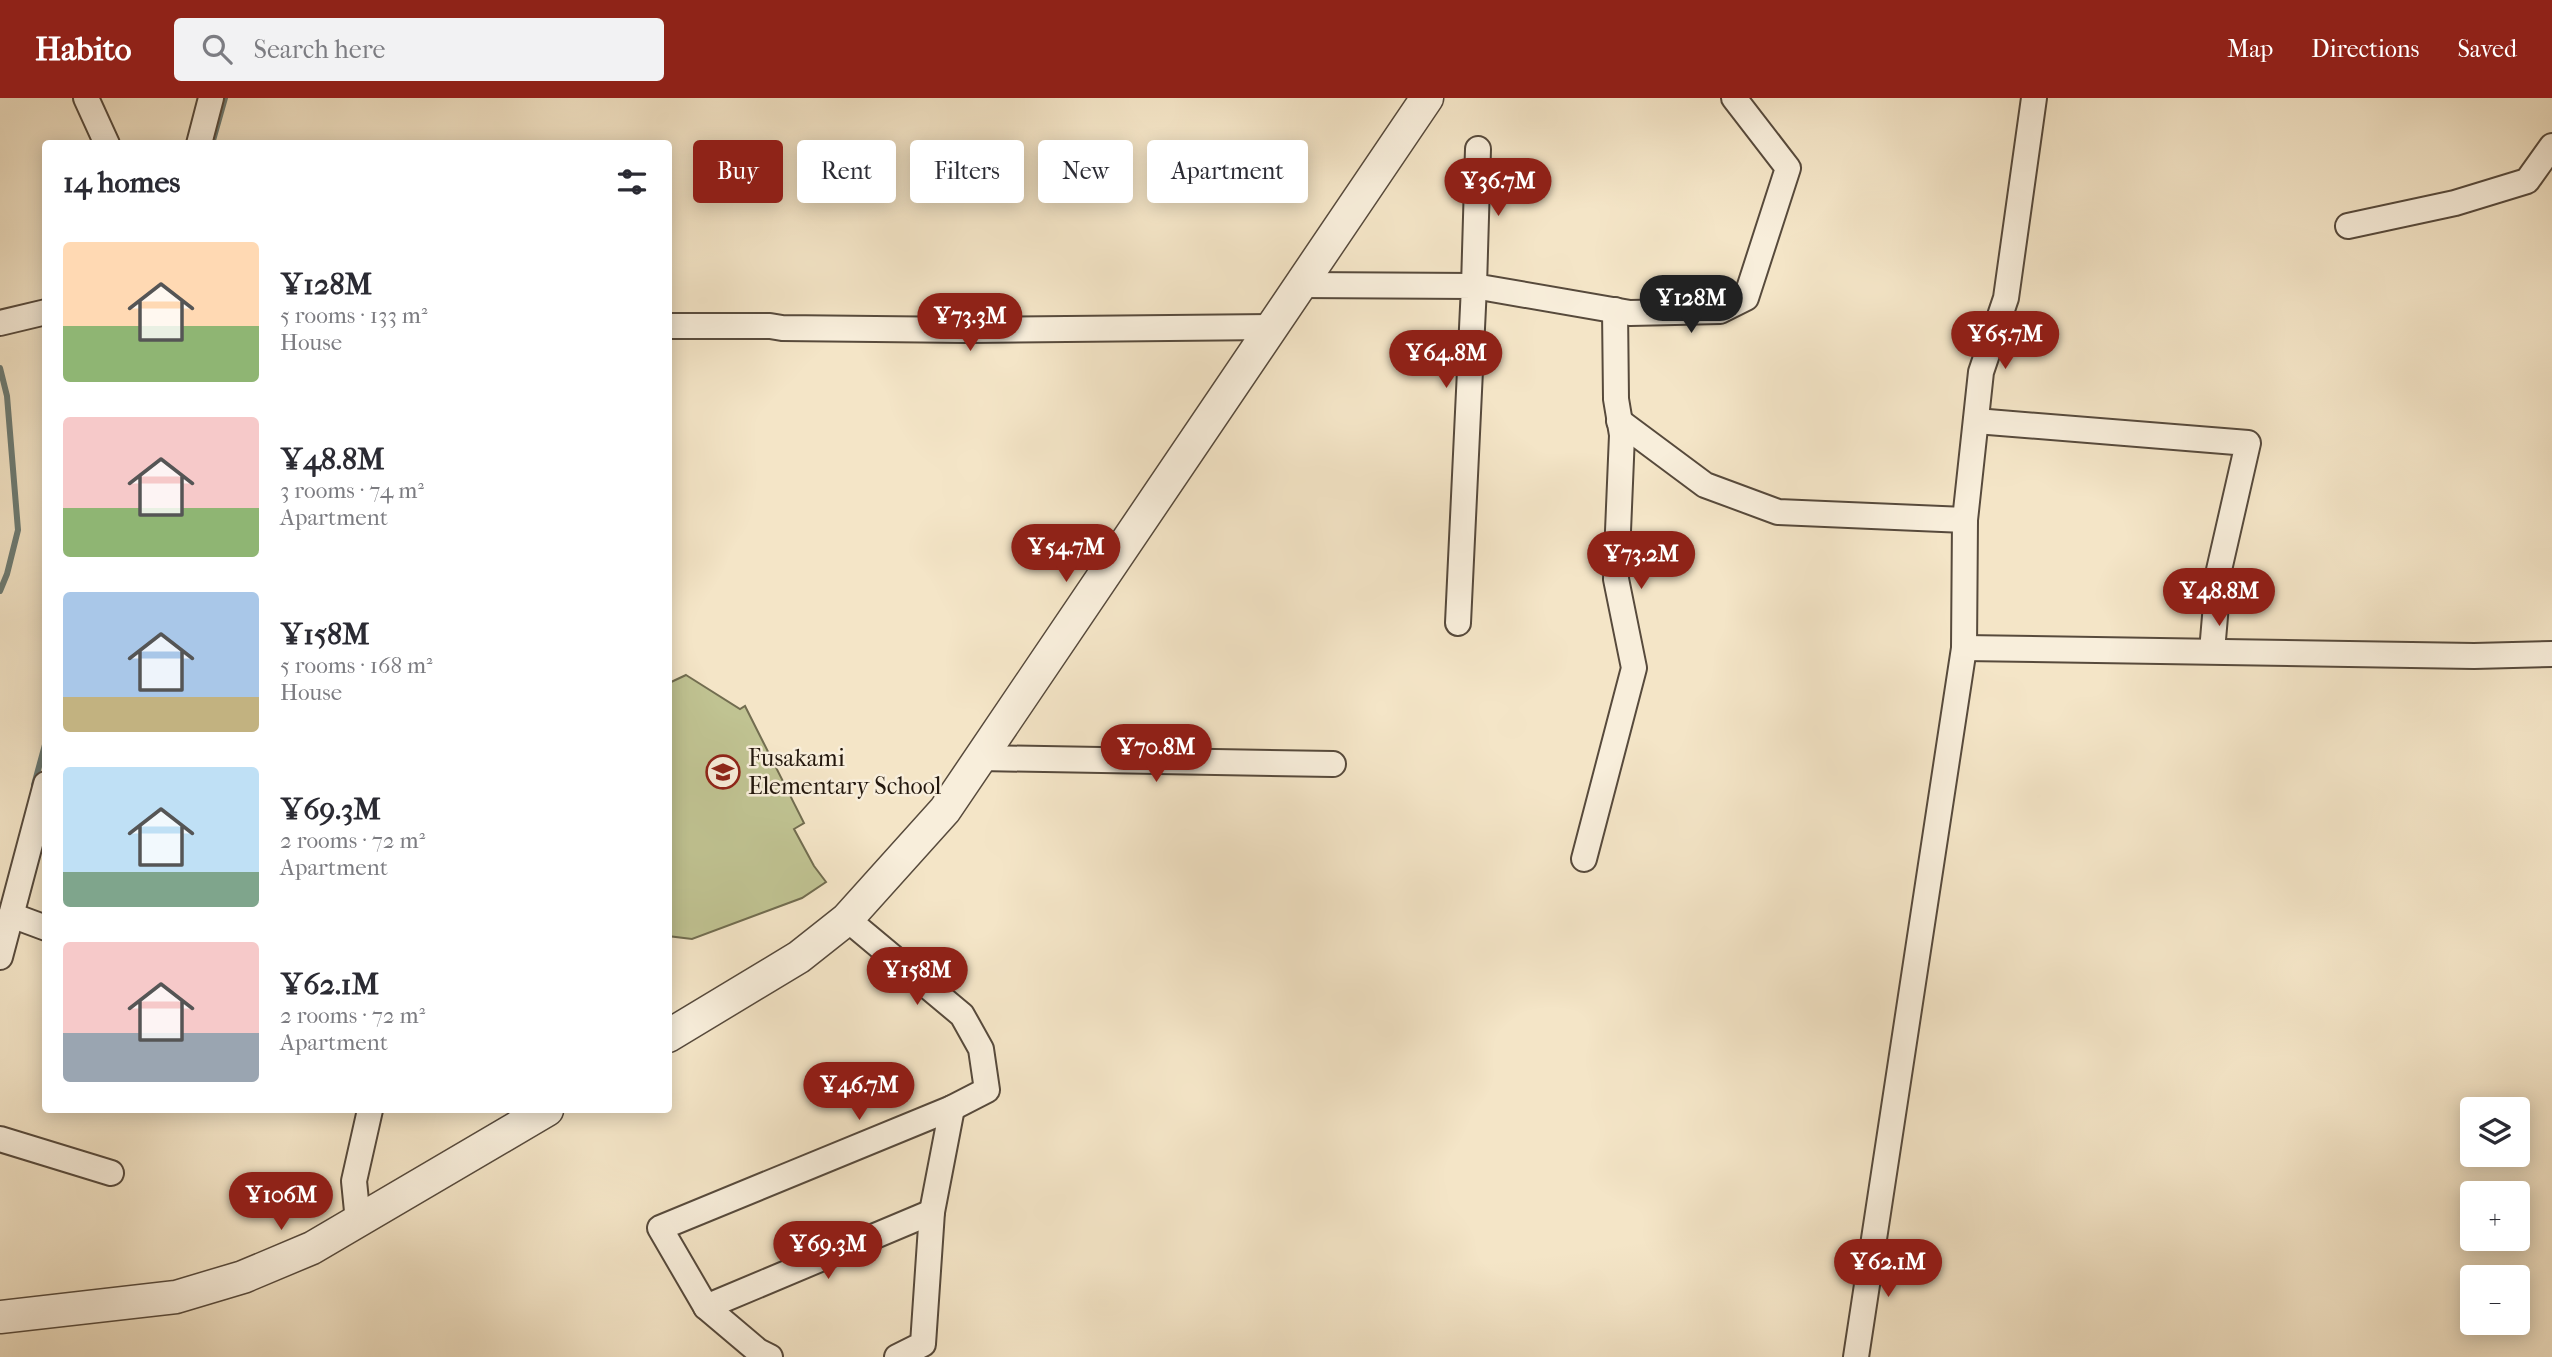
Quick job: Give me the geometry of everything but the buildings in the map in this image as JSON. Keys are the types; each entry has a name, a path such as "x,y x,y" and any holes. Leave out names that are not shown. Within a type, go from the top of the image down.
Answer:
{"street":[{"path":"86,98 105,140"},
{"path":"201,140 211,98"},
{"path":"672,1034 799,957 847,919 945,810 1427,98"},
{"path":"1300,285 1474,286 1630,313 1720,311 1745,298 1788,168 1734,98"},
{"path":"1856,1357 1964,648 1965,520 1981,372 2006,298 2034,98"},
{"path":"2348,226 2455,204 2527,181 2552,146"},
{"path":"1458,622 1478,149"},
{"path":"1584,859 1634,668 1616,579 1622,435 1616,398 1615,310"},
{"path":"0,323 42,313"},
{"path":"672,327 954,330 1271,327"},
{"path":"1619,421 1705,485 1779,512 1965,520"},
{"path":"1976,421 2248,443 2219,570 2212,651"},
{"path":"1964,648 2474,656 2552,654"},
{"path":"980,758 1333,764"},
{"path":"0,957 42,799"},
{"path":"11,915 42,927"},
{"path":"769,1357 706,1307 660,1228 952,1108 987,1090 981,1049 962,1015 847,919"},
{"path":"897,1357 923,1344 932,1212 952,1108"},
{"path":"358,1221 354,1181 369,1113"},
{"path":"0,1317 176,1297 243,1277 312,1248 542,1113"},
{"path":"0,1139 111,1174"},
{"path":"706,1307 932,1212"}],"green space":[{"name":"Fusakami Elementary School","path":"686,675 740,709 745,706 804,823 794,829 826,882 802,898 692,939 672,936 672,682"}],"waterway":[{"path":"213,140 225,98"},
{"path":"0,368 7,396 18,530 0,591"},
{"path":"34,785 42,756"}],"place":[{"name":"Fusakami Elementary School","path":"723,772"}]}
